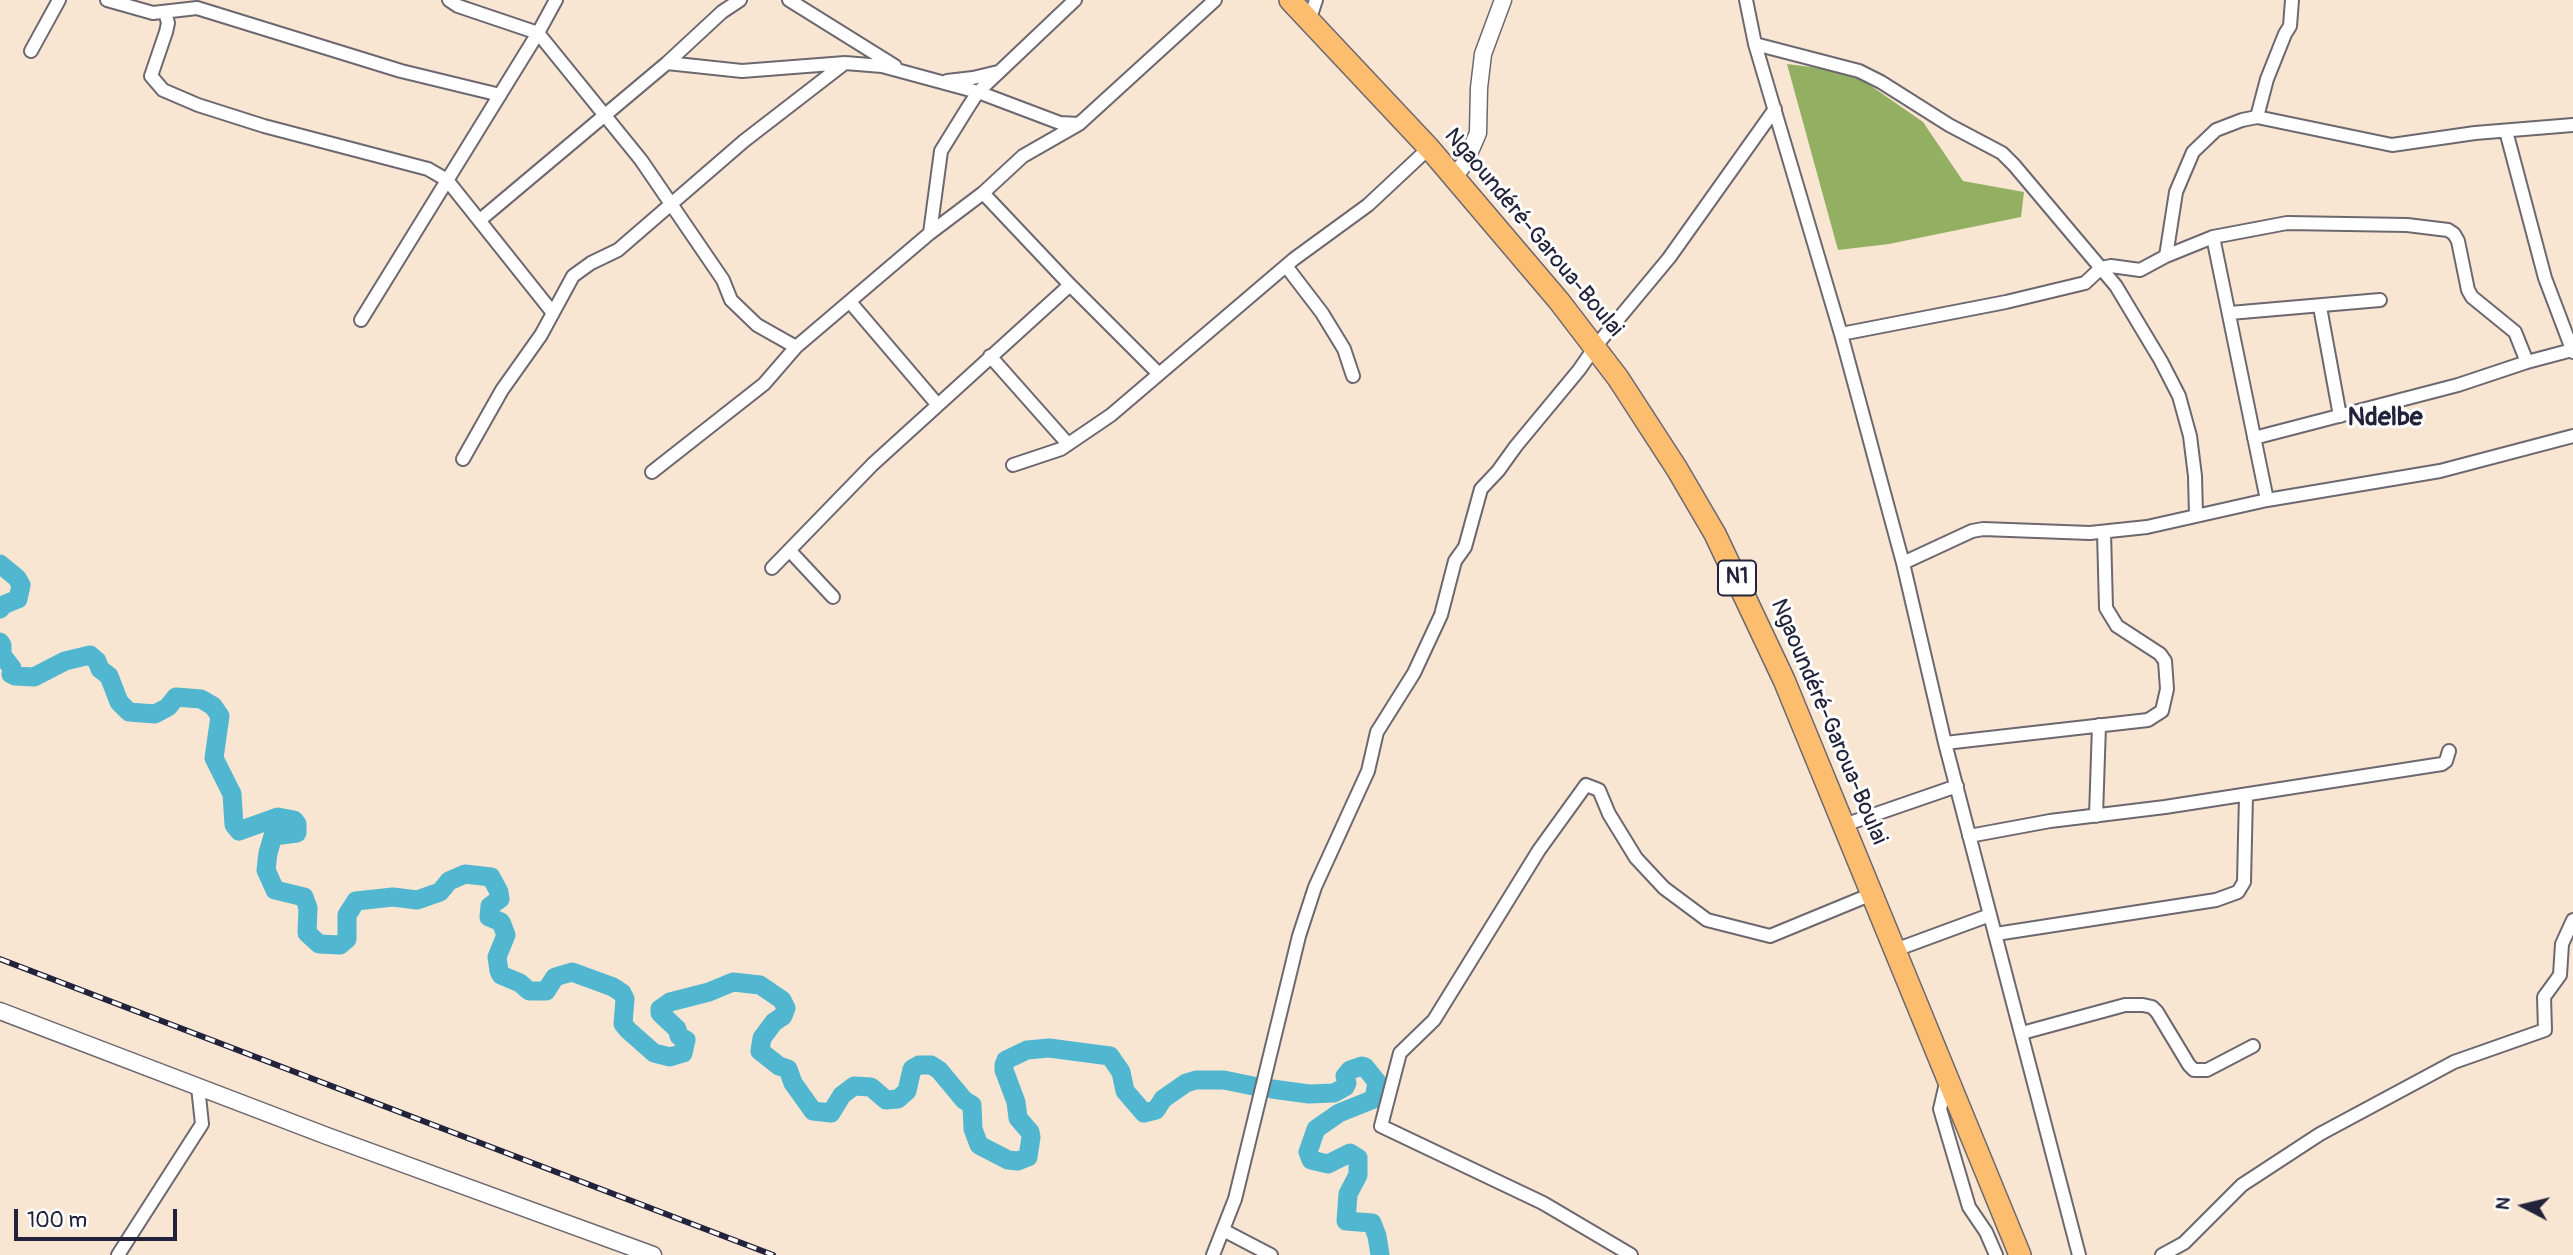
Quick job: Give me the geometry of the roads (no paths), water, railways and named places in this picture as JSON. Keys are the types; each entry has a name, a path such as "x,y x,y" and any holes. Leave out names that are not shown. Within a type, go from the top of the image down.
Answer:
{"highway":[{"name":"Ngaoundéré-Garoua-Boulai","path":"1290,0 1429,148 1559,301 1626,389 1715,534 1784,680 2020,1255"}],"street":[{"path":"31,51 59,0"},
{"path":"107,0 153,13 197,8 401,71 500,95"},
{"path":"449,0 458,6 538,33 641,160 723,280 731,300 757,325 796,347"},
{"path":"361,320 556,0"},
{"path":"480,220 667,63 722,12 740,0"},
{"path":"789,0 908,74"},
{"path":"930,233 941,151 978,92 1075,0"},
{"path":"652,472 764,384 796,347 930,233 983,193 1023,156 1079,124 1214,0"},
{"path":"1308,21 1316,0"},
{"path":"1453,178 1465,163 1478,133 1483,54 1503,0"},
{"path":"1746,0 1755,44 1842,334 1903,563 1945,743 2079,1255"},
{"path":"2257,117 2267,79 2290,26 2292,0"},
{"path":"164,12 168,23 152,76 163,90 198,105 264,126 428,169 447,180 553,313"},
{"path":"1755,44 1858,71 2002,153 2048,203 2101,268 2137,320 2179,396 2192,449 2196,516"},
{"path":"667,63 742,71 845,63 881,66 978,92 1059,123 1079,124"},
{"path":"463,459 502,390 541,335 573,276 591,263 618,250 744,141 845,63"},
{"path":"940,82 973,78 999,71"},
{"path":"1213,1255 1235,1199 1298,936 1315,887 1368,771 1377,733 1414,673 1441,615 1455,561 1465,547 1481,489 1669,258 1775,109"},
{"path":"2166,256 2176,192 2193,152 2216,130 2242,120 2257,117 2392,145 2474,133 2573,125"},
{"path":"2254,438 2458,386 2527,362 2573,351 2545,278 2506,131"},
{"path":"1013,465 1061,449 1111,415 1286,266 1368,205 1429,148"},
{"path":"983,193 1158,373"},
{"path":"1842,334 2006,302 2085,283 2101,268 2111,266 2140,270 2213,237 2287,223 2396,225 2448,230 2454,234 2458,241 2468,290 2472,297 2515,332 2527,362"},
{"path":"2213,237 2267,500"},
{"path":"1286,266 1322,313 1344,349 1353,376"},
{"path":"772,568 873,464 1070,285"},
{"path":"2230,313 2380,300"},
{"path":"850,302 937,404"},
{"path":"2320,307 2340,416"},
{"path":"990,356 1068,444"},
{"path":"1903,563 1945,542 1983,529 2031,533 2104,532 2147,527 2267,500 2440,471 2573,436"},
{"path":"1945,743 2148,720 2162,711 2167,690 2165,661 2160,654 2117,626 2106,608 2104,532"},
{"path":"790,551 833,597"},
{"path":"2096,816 2099,725"},
{"path":"1969,836 2050,821 2246,795 2442,764 2449,751"},
{"path":"1632,1255 1543,1203 1381,1126 1400,1053 1434,1020 1539,850 1586,785 1599,790 1609,814 1636,858 1664,888 1707,920 1770,936 1872,894"},
{"path":"1844,825 1957,786"},
{"path":"1996,934 2216,900 2238,892 2244,882 2246,795"},
{"path":"1895,950 1990,915"},
{"path":"2162,1255 2184,1243 2242,1185 2320,1134 2454,1062 2545,1030 2544,997 2560,975 2563,944 2573,920"},
{"path":"2022,1033 2125,1006 2143,1005 2157,1012 2194,1070 2207,1070 2253,1045"},
{"path":"0,1011 327,1136 653,1255"},
{"path":"1948,1078 1940,1109 1969,1207 1996,1255"},
{"path":"118,1255 202,1124 198,1087"},
{"path":"1223,1230 1271,1255"}],"waterway":[{"path":"0,564 17,578 21,585 18,599 0,609"},
{"path":"0,642 2,655 12,668 11,674 15,676 34,677 65,661 90,655 109,676 119,702 129,712 155,714 168,707 176,697 201,699 213,706 220,716 214,758 232,794 234,825 239,831 278,817 294,820 297,824 297,833 273,836 266,870 275,890 304,897 308,908 307,933 319,944 340,945 347,939 347,915 356,901 393,897 417,900 440,892 449,881 465,874 491,877 500,899 490,906 489,917 501,922 506,935 497,957 499,971 501,975 520,983 529,991 546,991 555,977 572,972 613,987 622,993 625,999 623,1024 654,1053 670,1057 683,1053 686,1040 679,1036 677,1029 660,1013 660,1009 670,1002 709,992 733,982 760,985 782,1000 786,1008 783,1016 774,1022 762,1038 760,1051 779,1066 788,1069 793,1083 813,1111 831,1113 842,1095 854,1086 871,1087 886,1100 898,1099 907,1091 912,1069 919,1065 931,1065 972,1105 973,1129 979,1145 1008,1160 1018,1161 1028,1157 1031,1137 1018,1118 1016,1102 1004,1065 1006,1060 1027,1050 1049,1048 1110,1056 1121,1072 1125,1091 1144,1113 1156,1110 1163,1099 1186,1083 1196,1080 1224,1080 1253,1086"},
{"path":"1272,1089 1309,1094 1334,1093 1345,1087 1345,1076 1350,1070 1362,1066 1377,1082 1374,1099 1339,1113 1316,1129 1308,1152 1311,1160 1328,1164 1350,1153 1358,1158 1358,1175 1348,1194 1346,1221 1372,1223 1380,1255"}],"railway":[{"path":"0,959 773,1255"}],"district":[{"name":"Ndelbe","path":"2385,418"}]}
